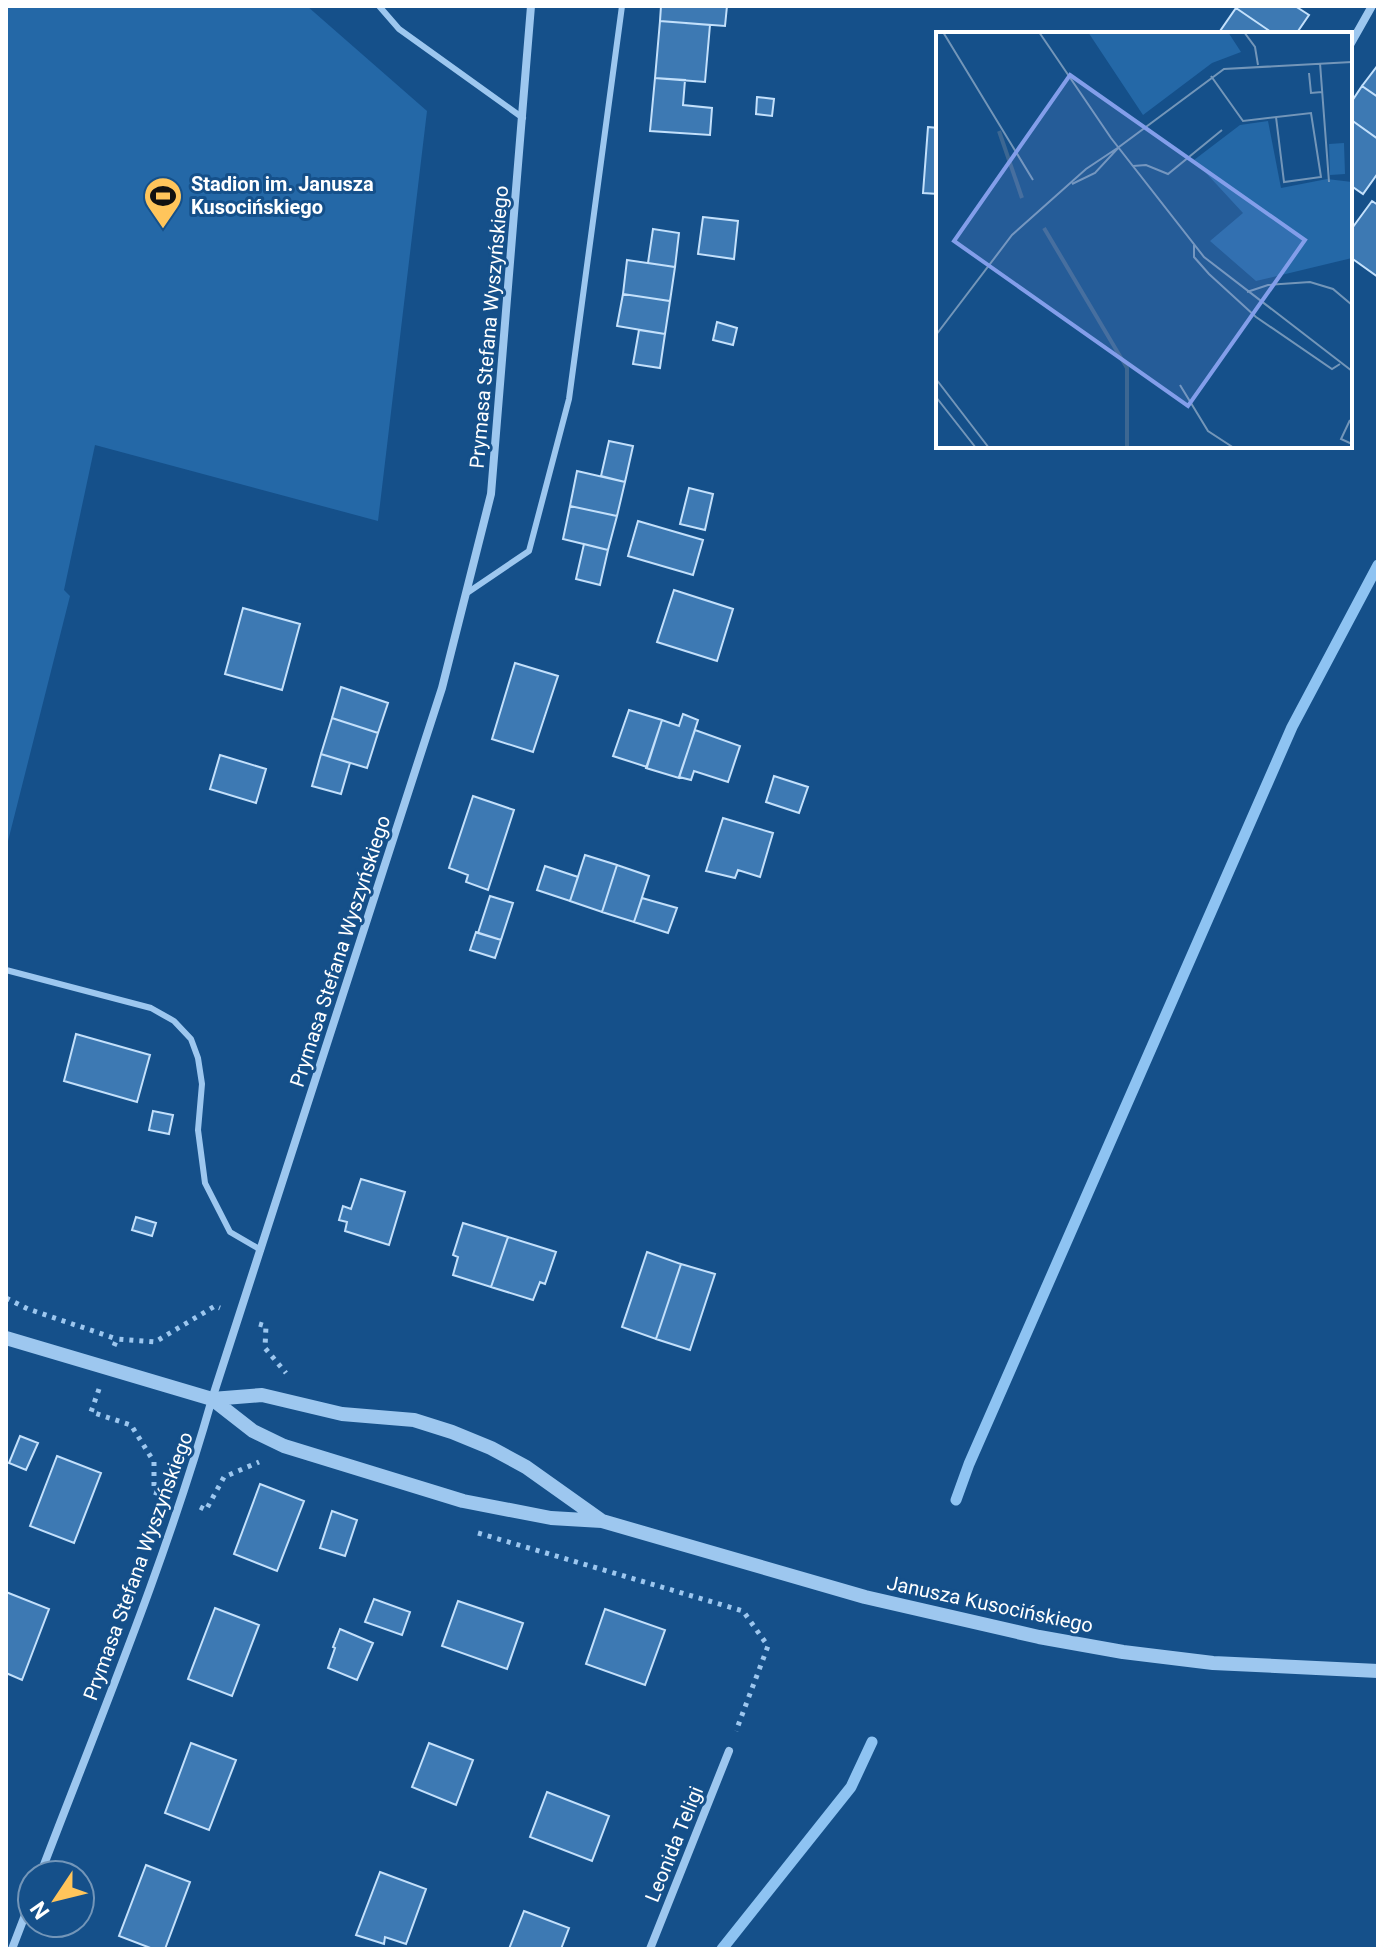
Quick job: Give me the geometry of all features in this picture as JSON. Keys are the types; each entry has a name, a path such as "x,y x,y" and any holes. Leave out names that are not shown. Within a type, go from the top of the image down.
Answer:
{"street":[{"name":"Prymasa Stefana Wyszyńskiego","path":"46,1859 190,1478 212,1399 442,688 491,494 531,6"},
{"path":"1352,41 1372,6"},
{"name":"Janusza Kusocińskiego","path":"6,1338 212,1399 262,1395 342,1414 414,1420 491,1448 526,1467 602,1521"},
{"name":"Janusza Kusocińskiego","path":"212,1399 253,1431 284,1446 372,1475 521,1514 602,1521 865,1597 1039,1637 1123,1652 1213,1663 1378,1671"},
{"name":"Leonida Teligi","path":"650,1949 729,1751"}],"lane":[{"path":"379,6 399,29 523,118"},
{"path":"465,594 529,551 569,399 622,6"},
{"path":"6,970 151,1008 174,1021 191,1039 202,1084 198,1130 205,1183 230,1232 261,1250"}],"path":[{"path":"6,1298 28,1309 117,1339"},
{"path":"471,1531 743,1611 768,1646 729,1751"}],"shaded area":[{"path":"6,6 307,6 427,111 378,521 95,445 64,590 70,596 6,849"}],"building":[{"path":"661,6 727,6 725,26 660,21"},
{"path":"1295,6 1309,15 1297,32 1271,32 1236,8"},
{"path":"1236,8 1271,32 1219,32"},
{"path":"660,21 710,25 705,82 655,78"},
{"path":"1378,65 1378,97 1362,86"},
{"path":"655,78 685,80 683,105 712,108 710,135 650,131"},
{"path":"1362,86 1378,97 1378,139 1352,120 1352,101"},
{"path":"757,97 774,99 772,116 756,114"},
{"path":"1352,120 1378,139 1378,173 1363,194 1352,186"},
{"path":"928,127 936,128 936,194 923,193"},
{"path":"1372,201 1378,205 1378,277 1352,258 1352,228"},
{"path":"703,217 738,221 734,259 698,254"},
{"path":"653,229 679,233 675,267 648,263"},
{"path":"627,260 675,267 670,301 623,294"},
{"path":"623,294 670,301 665,334 617,326"},
{"path":"717,322 737,328 733,345 713,340"},
{"path":"639,330 665,334 660,368 633,364"},
{"path":"609,441 633,446 625,482 601,476"},
{"path":"577,471 625,482 617,516 570,506"},
{"path":"689,488 713,494 705,530 680,524"},
{"path":"570,506 617,516 608,550 563,539"},
{"path":"638,521 703,540 693,575 628,556"},
{"path":"584,544 608,550 600,585 576,579"},
{"path":"674,590 733,609 717,661 657,642"},
{"path":"243,608 300,624 282,690 225,674"},
{"path":"515,663 558,676 533,752 492,739"},
{"path":"341,687 388,703 378,733 332,718"},
{"path":"629,710 662,720 647,767 613,756"},
{"path":"683,714 698,720 679,778 646,768 662,720 679,726"},
{"path":"332,718 378,733 367,768 321,754"},
{"path":"695,730 740,746 728,782 694,771 691,780 679,777"},
{"path":"321,754 350,763 341,794 312,786"},
{"path":"220,755 266,769 256,803 210,789"},
{"path":"774,776 808,787 799,813 766,802"},
{"path":"473,796 514,810 488,890 466,882 468,875 449,868"},
{"path":"723,818 773,833 760,877 738,870 735,878 706,871"},
{"path":"585,855 617,865 602,912 570,901"},
{"path":"617,865 649,876 634,922 602,912"},
{"path":"545,866 578,877 570,901 537,890"},
{"path":"490,896 513,903 501,940 478,933"},
{"path":"642,898 677,908 668,933 634,922"},
{"path":"476,932 501,940 495,958 470,950"},
{"path":"76,1034 150,1055 137,1102 64,1081"},
{"path":"153,1111 173,1115 169,1134 149,1130"},
{"path":"361,1179 405,1192 389,1245 345,1231 347,1222 339,1220 343,1206 351,1209"},
{"path":"136,1217 156,1223 152,1236 132,1230"},
{"path":"463,1223 508,1237 491,1287 453,1275 458,1257 453,1255"},
{"path":"508,1237 556,1252 545,1284 540,1282 533,1300 491,1287"},
{"path":"647,1252 681,1264 656,1339 622,1327"},
{"path":"681,1264 715,1274 690,1350 656,1339"},
{"path":"20,1436 38,1443 26,1470 9,1463"},
{"path":"57,1456 101,1473 74,1543 30,1526"},
{"path":"260,1484 304,1501 277,1571 234,1554"},
{"path":"332,1511 357,1520 345,1556 320,1548"},
{"path":"6,1592 49,1609 22,1680 6,1673"},
{"path":"374,1599 410,1612 402,1635 365,1622"},
{"path":"458,1601 523,1623 507,1669 442,1646"},
{"path":"215,1608 259,1625 232,1696 188,1679"},
{"path":"605,1609 665,1630 645,1685 586,1664"},
{"path":"340,1629 373,1643 357,1680 328,1668"},
{"path":"191,1743 236,1760 209,1830 165,1813"},
{"path":"429,1743 473,1760 456,1805 412,1787"},
{"path":"547,1792 609,1816 592,1861 530,1837"},
{"path":"146,1865 190,1882 165,1949 153,1949 119,1936"},
{"path":"380,1872 426,1889 406,1944 385,1937 384,1944 356,1935"},
{"path":"524,1911 569,1928 561,1949 509,1949"}],"waterway":[{"path":"956,1500 969,1464 1292,727 1378,565"},
{"path":"722,1949 851,1787 872,1742"}],"place":[{"name":"Stadion im. Janusza Kusocińskiego","path":"163,230"}]}
